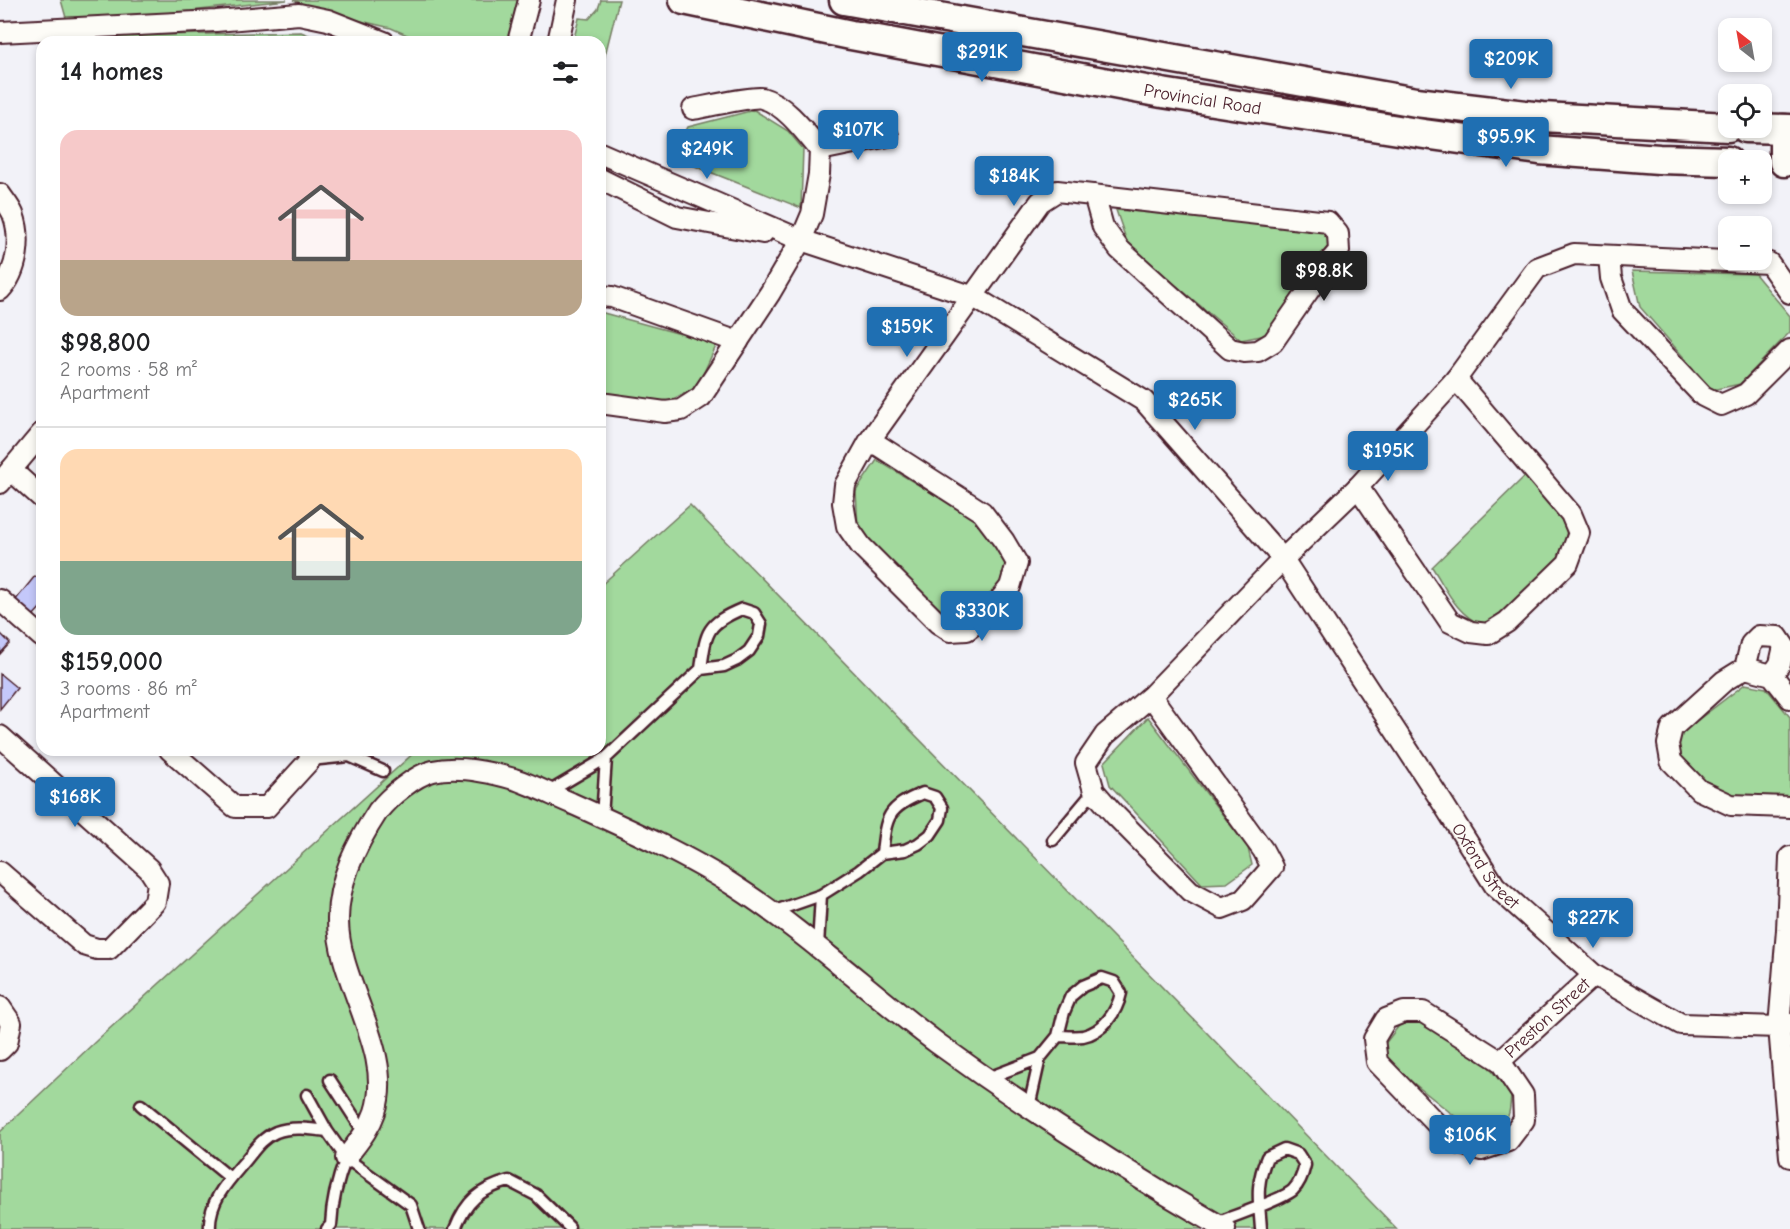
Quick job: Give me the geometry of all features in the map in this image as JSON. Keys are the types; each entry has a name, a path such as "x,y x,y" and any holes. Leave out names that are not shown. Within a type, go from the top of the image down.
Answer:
{"street":[{"path":"520,36 529,0"},
{"path":"559,36 567,0"},
{"name":"Provincial Road","path":"684,0 851,35 1195,98 1424,134 1539,150 1659,159 1718,161"},
{"name":"Provincial Road","path":"844,0 1416,102 1542,117 1718,126"},
{"path":"0,32 299,14 328,20 369,36"},
{"path":"1195,98 1202,64"},
{"path":"606,404 665,412 681,410 701,397 770,293 801,240 812,214 819,174 820,150 788,114 761,97 693,108"},
{"path":"1772,129 1787,129 1778,162"},
{"path":"820,150 888,136"},
{"path":"606,156 801,240"},
{"path":"606,182 676,217 801,240"},
{"path":"870,440 982,512 1017,563 1010,587 991,611 967,630 950,631 938,622 861,546 847,526 843,503 845,485 870,440 1040,202 1057,190 1328,222 1338,234 1339,251 1325,267 1274,342 1258,351 1244,352 1230,349 1119,249 1103,227 1094,195"},
{"path":"0,194 13,214 19,251 13,268 0,290"},
{"name":"Oxford Street","path":"801,240 974,297 1144,401 1283,559 1442,802 1494,886 1594,975 1681,1024 1784,1026"},
{"path":"1151,696 1263,850 1272,867 1243,900 1222,908 1190,891 1094,791 1086,763 1105,735 1151,696 1283,559 1358,487 1456,379 1537,268 1574,254 1769,263 1790,293"},
{"path":"1609,256 1611,278 1622,310 1703,396 1721,405 1746,394 1790,350"},
{"path":"606,296 738,342"},
{"path":"1358,487 1450,622 1471,632 1488,634 1507,622 1568,563 1579,533 1571,514 1456,379"},
{"path":"36,440 4,478 36,495"},
{"path":"0,600 36,632"},
{"path":"1745,668 1750,644 1759,636 1778,637 1784,646 1780,664 1772,675"},
{"path":"1790,698 1772,675 1745,668 1724,681 1672,728 1668,744 1671,761 1699,790 1731,805 1790,807"},
{"path":"0,736 149,869 158,884 155,902 109,949 97,949 84,945 0,872"},
{"path":"177,756 235,807 267,807 288,785 308,756"},
{"path":"346,1158 364,1134 375,1110 380,1083 376,1056 343,958 338,919 344,878 357,845 391,796 431,771 465,769 515,779 602,817 708,870 818,946 938,1043 1029,1107 1220,1226"},
{"path":"1790,857 1784,1026 1790,1157"},
{"name":"Preston Street","path":"1500,1061 1594,975"},
{"path":"0,1007 11,1023 6,1043 0,1050"},
{"path":"1404,1012 1423,1012 1500,1061 1523,1095 1524,1120 1508,1141 1481,1150 1454,1142 1377,1062 1374,1040 1386,1019 1404,1012"}],"lane":[{"path":"547,793 606,758 701,669 724,666 749,651 759,636 761,624 754,613 742,609 711,626 704,643 701,669"},
{"path":"349,756 383,771"},
{"path":"602,817 606,758"},
{"path":"1053,840 1094,791"},
{"path":"771,912 821,895 882,853 905,850 918,844 930,835 940,820 942,808 935,797 923,793 892,810 885,827 882,853"},
{"path":"818,946 821,895"},
{"path":"1029,1107 1040,1058 1058,1036 1071,996 1083,986 1102,978 1114,982 1121,993 1118,1005 1108,1020 1097,1030 1084,1036 1058,1036"},
{"path":"988,1078 1040,1058"},
{"path":"330,1080 364,1134"},
{"path":"307,1095 327,1131 346,1158 411,1204 420,1229"},
{"path":"141,1105 229,1178"},
{"path":"210,1229 212,1208 229,1178 261,1141 278,1131 307,1128 327,1131"},
{"path":"1220,1226 1259,1206 1292,1191 1302,1176 1305,1165 1298,1154 1284,1149 1268,1157 1258,1184 1259,1206 1261,1229"},
{"path":"333,1228 332,1204 336,1182 346,1158"},
{"path":"455,1229 473,1198 491,1186 508,1181 537,1195 569,1227"}],"green space":[{"path":"61,0 287,0 68,25"},
{"path":"293,0 520,0 508,36 409,36 391,28 327,13"},
{"path":"601,0 619,0 606,51 606,36 574,36 579,18 589,19 598,9"},
{"path":"301,32 311,36 115,36"},
{"path":"754,110 788,131 803,149 801,208 672,157 688,127"},
{"path":"1116,210 1319,227 1331,242 1266,335 1241,340 1128,245"},
{"path":"1632,271 1755,274 1790,316 1790,332 1740,384 1712,390 1640,307"},
{"path":"606,314 717,344 697,387 663,404 606,394"},
{"path":"877,460 977,520 1009,561 991,606 960,622 940,618 858,527 856,491"},
{"path":"1526,475 1562,514 1567,530 1563,553 1501,618 1482,625 1465,615 1432,567"},
{"path":"690,505 1397,1229 0,1229 0,1132 96,1041 410,756 606,756 606,581"},
{"path":"1745,684 1766,688 1790,717 1790,798 1735,797 1703,780 1681,758 1678,746 1681,733"},
{"path":"1148,717 1248,848 1252,865 1227,883 1202,884 1110,785 1104,763"},
{"path":"1401,1023 1421,1023 1488,1066 1511,1095 1505,1122 1481,1137 1387,1062 1384,1045"}],"building":[{"path":"36,577 36,613 32,617 14,602"},
{"path":"0,633 10,643 0,654"},
{"path":"0,674 17,688 0,709"}]}
